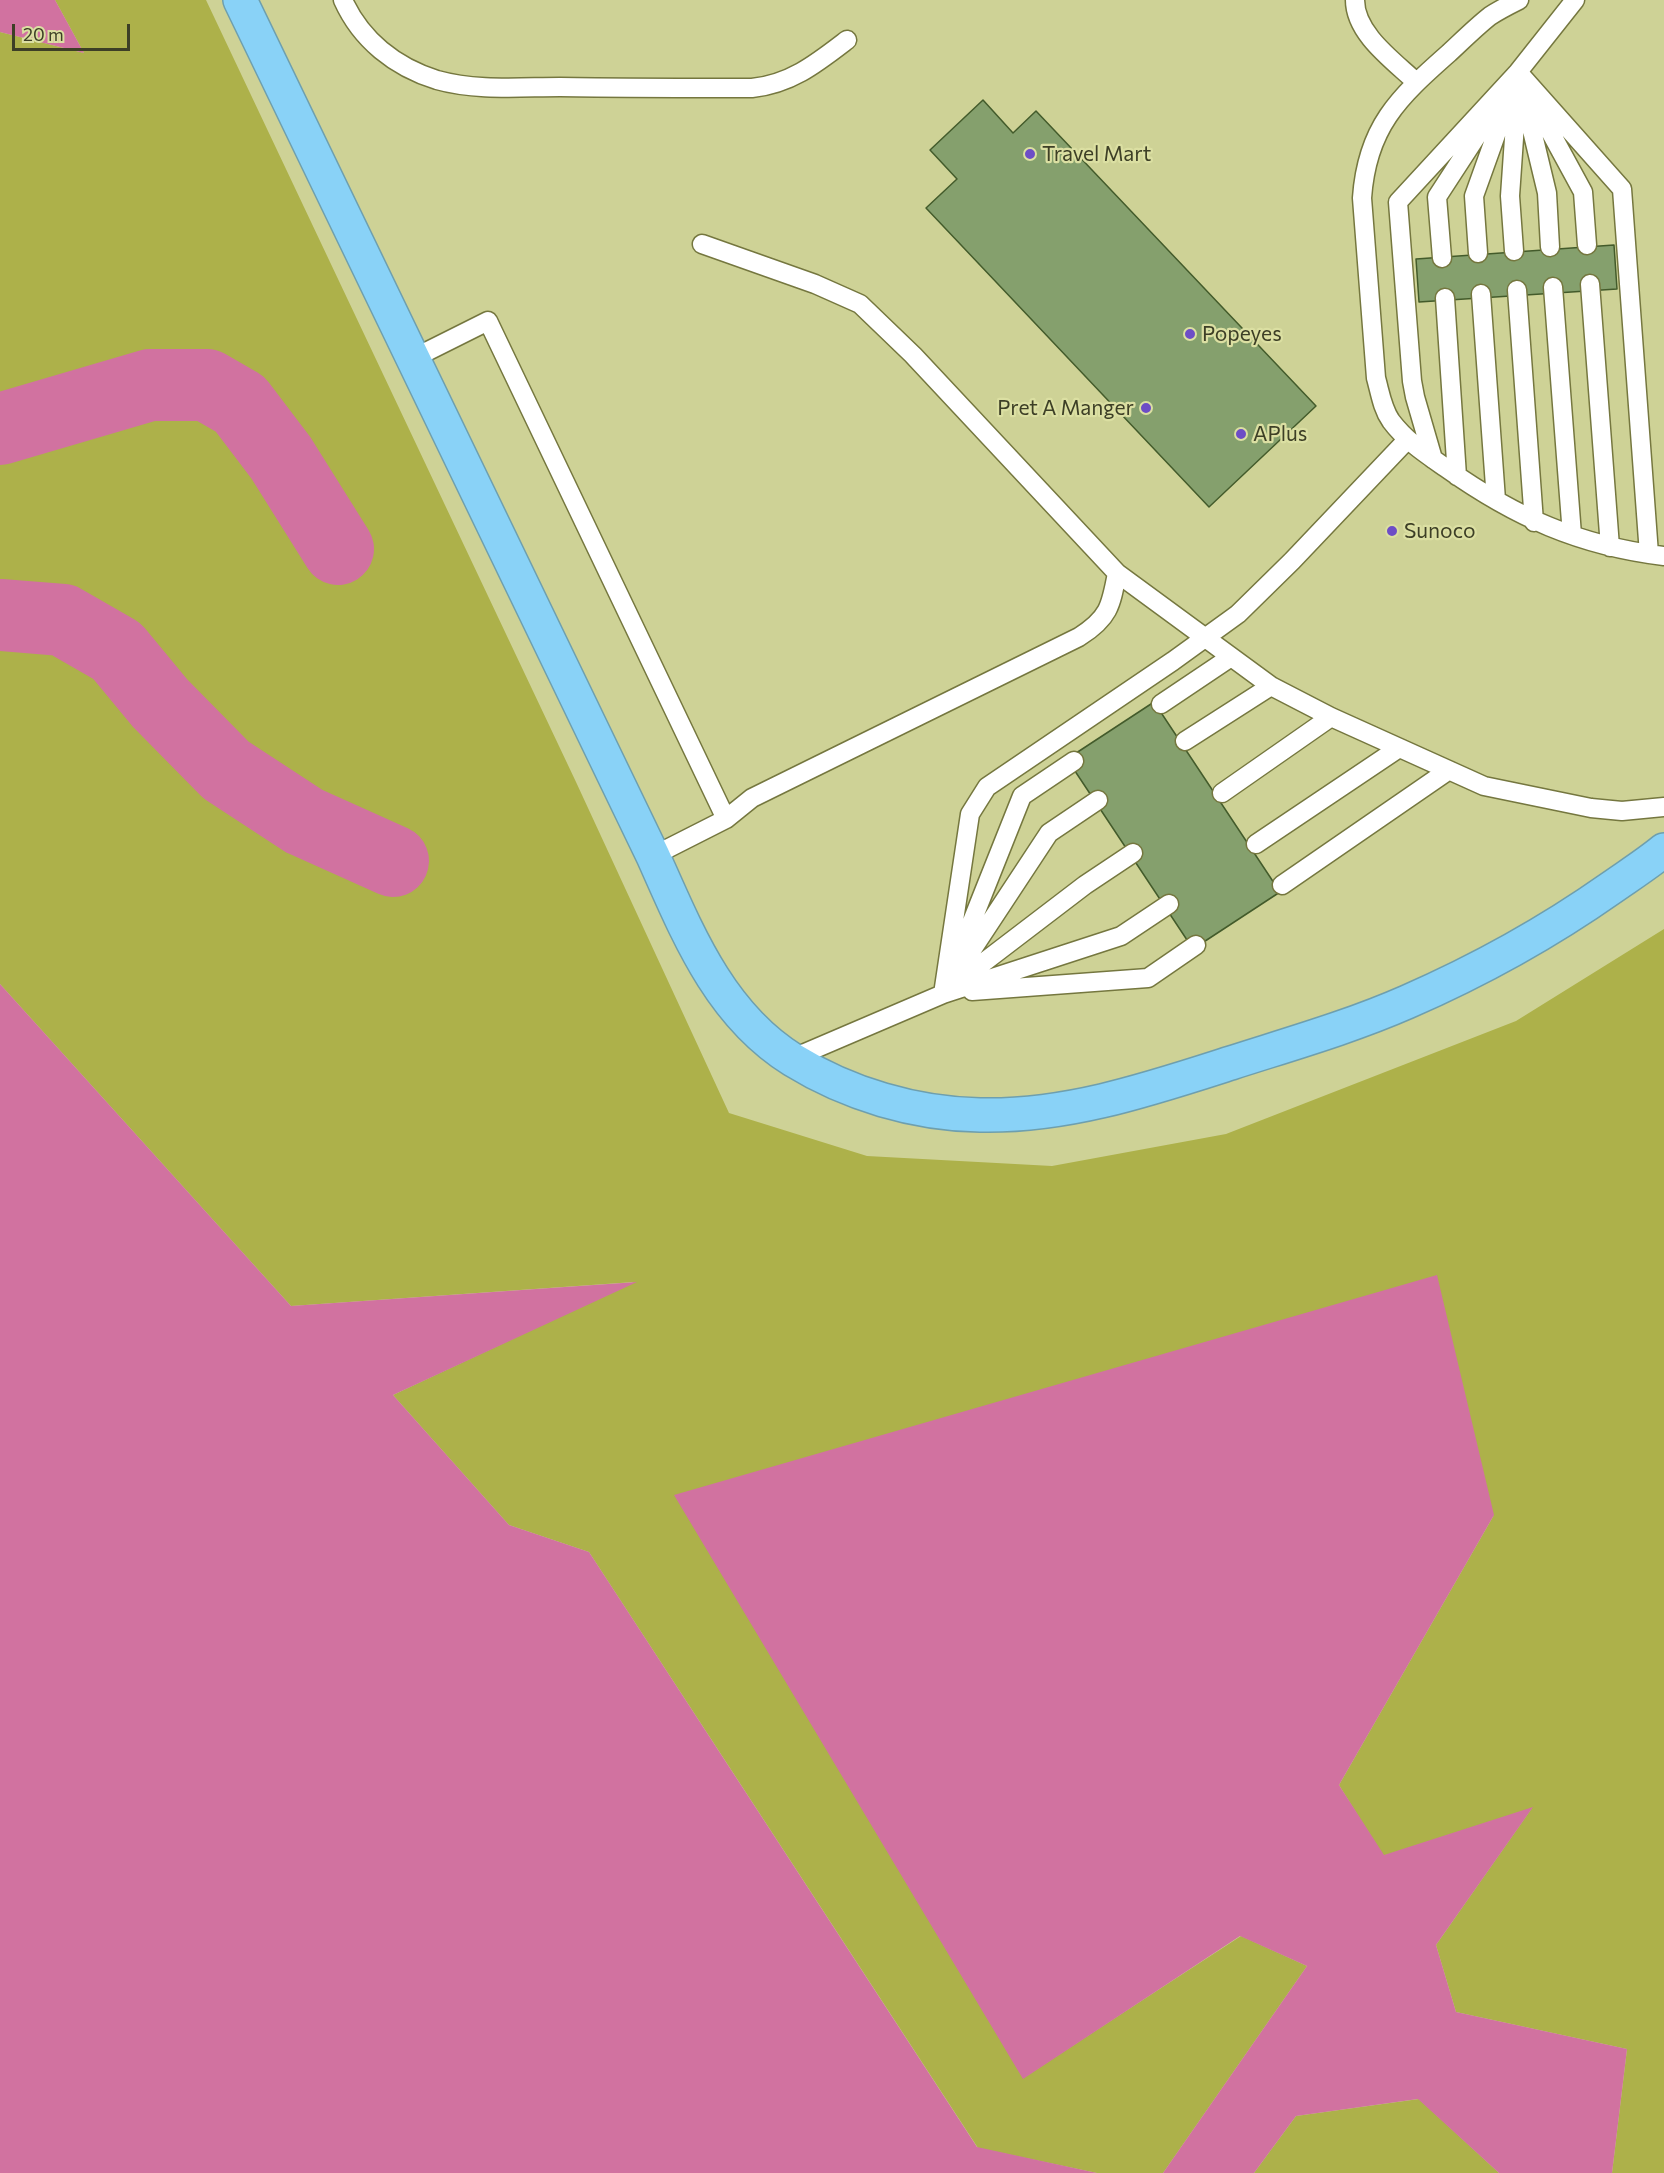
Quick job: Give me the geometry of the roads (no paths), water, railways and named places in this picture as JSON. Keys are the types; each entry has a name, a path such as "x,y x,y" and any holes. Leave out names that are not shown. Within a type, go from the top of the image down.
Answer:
{"highway":[{"path":"240,0 414,358 691,939 729,1002 749,1025 791,1059 821,1076 861,1093 912,1107 952,1114 1012,1115 1123,1097 1349,1025 1407,1002 1496,960 1584,907 1664,850"}],"lane":[{"path":"342,0 365,36 390,58 413,71 458,85 752,88 770,86 805,71 847,40"},
{"path":"1355,0 1362,26 1416,82"},
{"path":"1518,72 1622,189 1657,555 1610,547 1534,522 1457,476 1407,440 1390,419 1382,402 1376,378 1362,198 1366,167 1376,135 1387,116 1416,82 1491,16 1519,0"},
{"path":"1433,459 1412,381 1398,202 1518,72 1575,0"},
{"path":"1518,72 1583,192 1587,245"},
{"path":"1518,72 1547,192 1550,248"},
{"path":"1514,251 1510,196 1518,72"},
{"path":"1478,253 1474,196 1518,72"},
{"path":"1442,258 1437,197 1518,72"},
{"path":"702,244 815,284 860,304 913,355 1117,573 1271,686 1331,717 1484,786 1591,808 1622,811 1664,807"},
{"path":"1590,284 1610,547"},
{"path":"1553,286 1572,536"},
{"path":"1517,291 1534,522"},
{"path":"1481,294 1496,500"},
{"path":"1445,298 1457,476"},
{"path":"414,358 488,321 726,819"},
{"path":"943,994 970,814 987,787 1205,639 1238,614 1266,588 1407,440"},
{"path":"653,856 726,819 752,798 1088,632 1107,612 1117,573"},
{"path":"1161,704 1231,657"},
{"path":"1185,741 1271,686"},
{"path":"1222,793 1331,717"},
{"path":"1256,844 1399,748"},
{"path":"943,994 1022,796 1074,761"},
{"path":"1282,885 1449,770"},
{"path":"943,994 1049,833 1098,800"},
{"path":"943,994 1085,885 1133,853"},
{"path":"791,1059 943,994 1121,936 1169,904"},
{"path":"943,994 1148,978 1196,945"}],"waterway":[{"path":"0,429 150,385 207,385 240,404 281,458 338,549"},
{"path":"0,615 63,620 117,651 160,703 226,770 304,821 393,861"}],"place":[{"name":"Travel Mart","path":"1030,154"},
{"name":"Popeyes","path":"1190,334"},
{"name":"Pret A Manger","path":"1146,408"},
{"name":"APlus","path":"1241,434"},
{"name":"Sunoco","path":"1392,531"}]}
